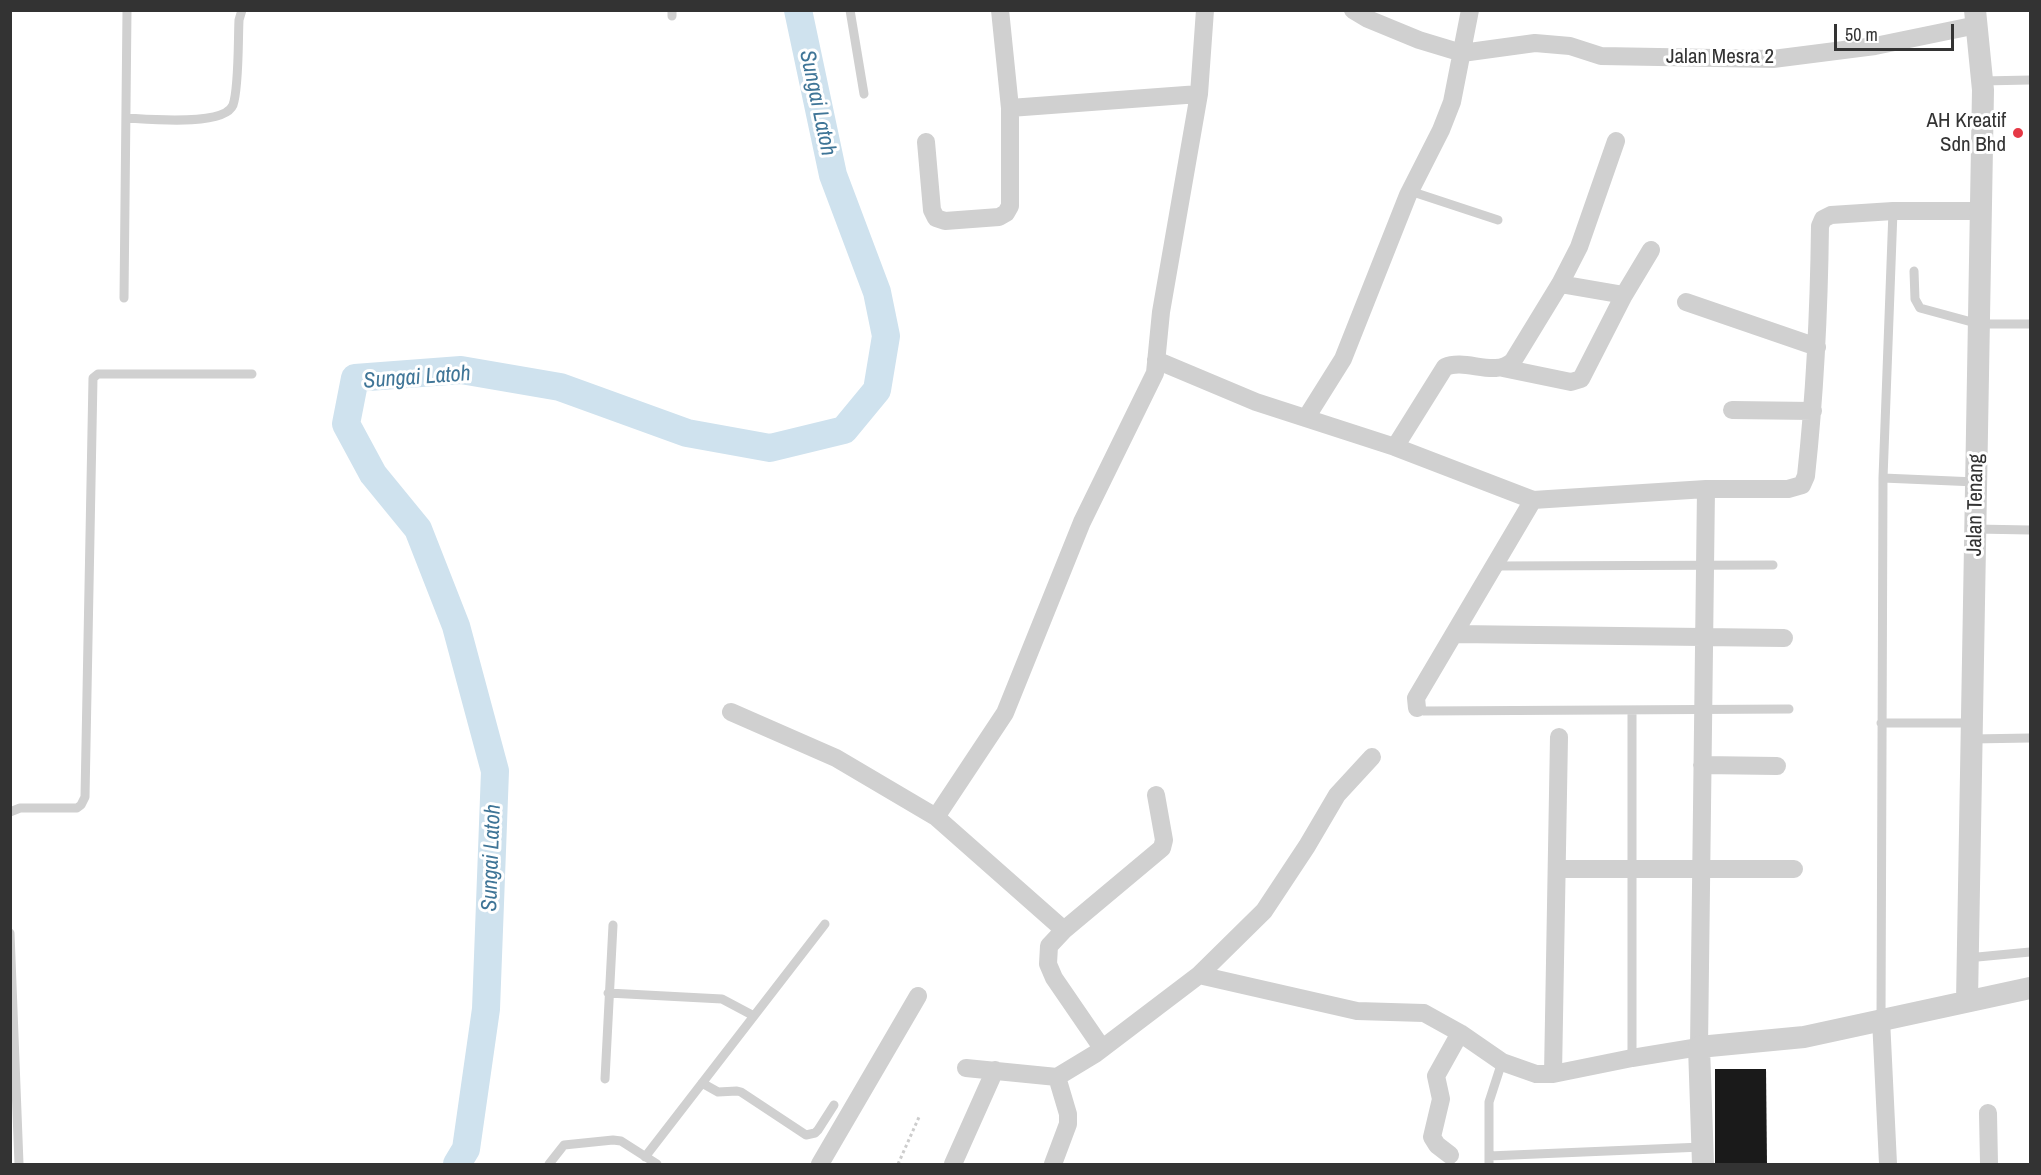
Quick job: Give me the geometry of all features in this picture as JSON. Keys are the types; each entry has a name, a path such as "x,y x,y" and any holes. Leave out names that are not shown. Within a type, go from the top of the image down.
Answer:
{"street":[{"path":"926,142 932,210 936,218 945,221 1003,216 1009,210 1010,108 1000,10"},
{"path":"936,818 1005,713 1082,522 1155,373 1161,312 1199,94 1205,10"},
{"path":"1306,418 1343,359 1410,191 1442,130 1452,102 1470,10"},
{"path":"1355,12 1368,20 1419,40 1462,53"},
{"name":"Jalan Mesra 2","path":"1462,53 1535,43 1570,46 1601,56 1773,59 1875,46 1976,18"},
{"name":"Jalan Tenang","path":"1967,1001 1981,211 1982,81 1976,18"},
{"path":"1010,108 1199,94"},
{"path":"1503,368 1513,361 1579,248 1616,141"},
{"path":"1156,360 1256,402 1395,447 1533,500 1706,489 1788,489 1802,484 1806,476 1814,411 1821,222 1823,219 1831,215 1893,211 1981,211"},
{"path":"1395,447 1445,367 1456,364 1503,368 1571,382 1581,379 1624,295 1651,250"},
{"path":"1560,284 1624,295"},
{"path":"1686,302 1817,347"},
{"path":"1732,410 1814,411"},
{"path":"1703,1156 1699,1047 1706,489"},
{"path":"1417,708 1416,698 1456,634 1533,500"},
{"path":"1456,634 1784,638"},
{"path":"731,712 836,758 936,818 1064,930"},
{"path":"1553,1074 1559,737"},
{"path":"966,1068 1057,1077 1088,1059 1199,975 1264,911 1308,846 1337,795 1372,757"},
{"path":"1702,765 1777,766"},
{"path":"1102,1048 1054,978 1049,967 1049,946 1064,930 1162,848 1164,840 1156,795"},
{"path":"1557,869 1794,869"},
{"path":"1199,975 1358,1011 1424,1013 1460,1033 1502,1062 1536,1074 1553,1074 1699,1047 1804,1038 1881,1019 2031,988"},
{"path":"820,1164 918,996"},
{"path":"1881,1019 1888,1164"},
{"path":"1450,1155 1437,1145 1432,1137 1441,1099 1435,1079 1460,1033"},
{"path":"953,1164 995,1070"},
{"path":"1053,1164 1068,1124 1068,1114 1057,1077"},
{"path":"1988,1113 1989,1164"}],"lane":[{"path":"124,298 127,10"},
{"path":"126,118 186,120 221,116 229,111 235,97 239,20 242,10"},
{"path":"850,10 864,94"},
{"path":"1982,81 2031,80"},
{"path":"1410,191 1498,220"},
{"path":"1881,1019 1883,478 1893,211"},
{"path":"1914,271 1915,299 1920,308 1979,324 2031,324"},
{"path":"10,812 20,808 77,808 85,797 93,378 98,374 252,374"},
{"path":"1883,478 1976,482"},
{"path":"1975,529 2031,530"},
{"path":"1496,566 1773,565"},
{"path":"1417,708 1424,711 1789,709"},
{"path":"1632,710 1632,1058"},
{"path":"1881,723 2031,738"},
{"path":"645,1156 825,924"},
{"path":"605,1079 608,993 614,925"},
{"path":"10,933 19,1164"},
{"path":"1968,958 2031,952"},
{"path":"608,993 722,999 754,1016"},
{"path":"1502,1062 1489,1102 1489,1160 1703,1156"},
{"path":"702,1083 718,1092 741,1092 806,1135 811,1135 818,1130 834,1105"},
{"path":"549,1164 564,1145 614,1140 621,1141 657,1164"}],"path":[{"path":"898,1164 920,1115"}],"building":[{"path":"1715,1069 1766,1069 1767,1164 1715,1164"}],"waterway":[{"name":"Sungai Latoh","path":"457,1164 466,1149 486,1009 495,771 456,626 418,529 373,474 346,424 355,378 461,370 560,387 687,433 770,448 844,430 877,390 886,336 877,292 833,175 798,10"}],"place":[{"name":"AH Kreatif Sdn Bhd","path":"2018,133"}]}
